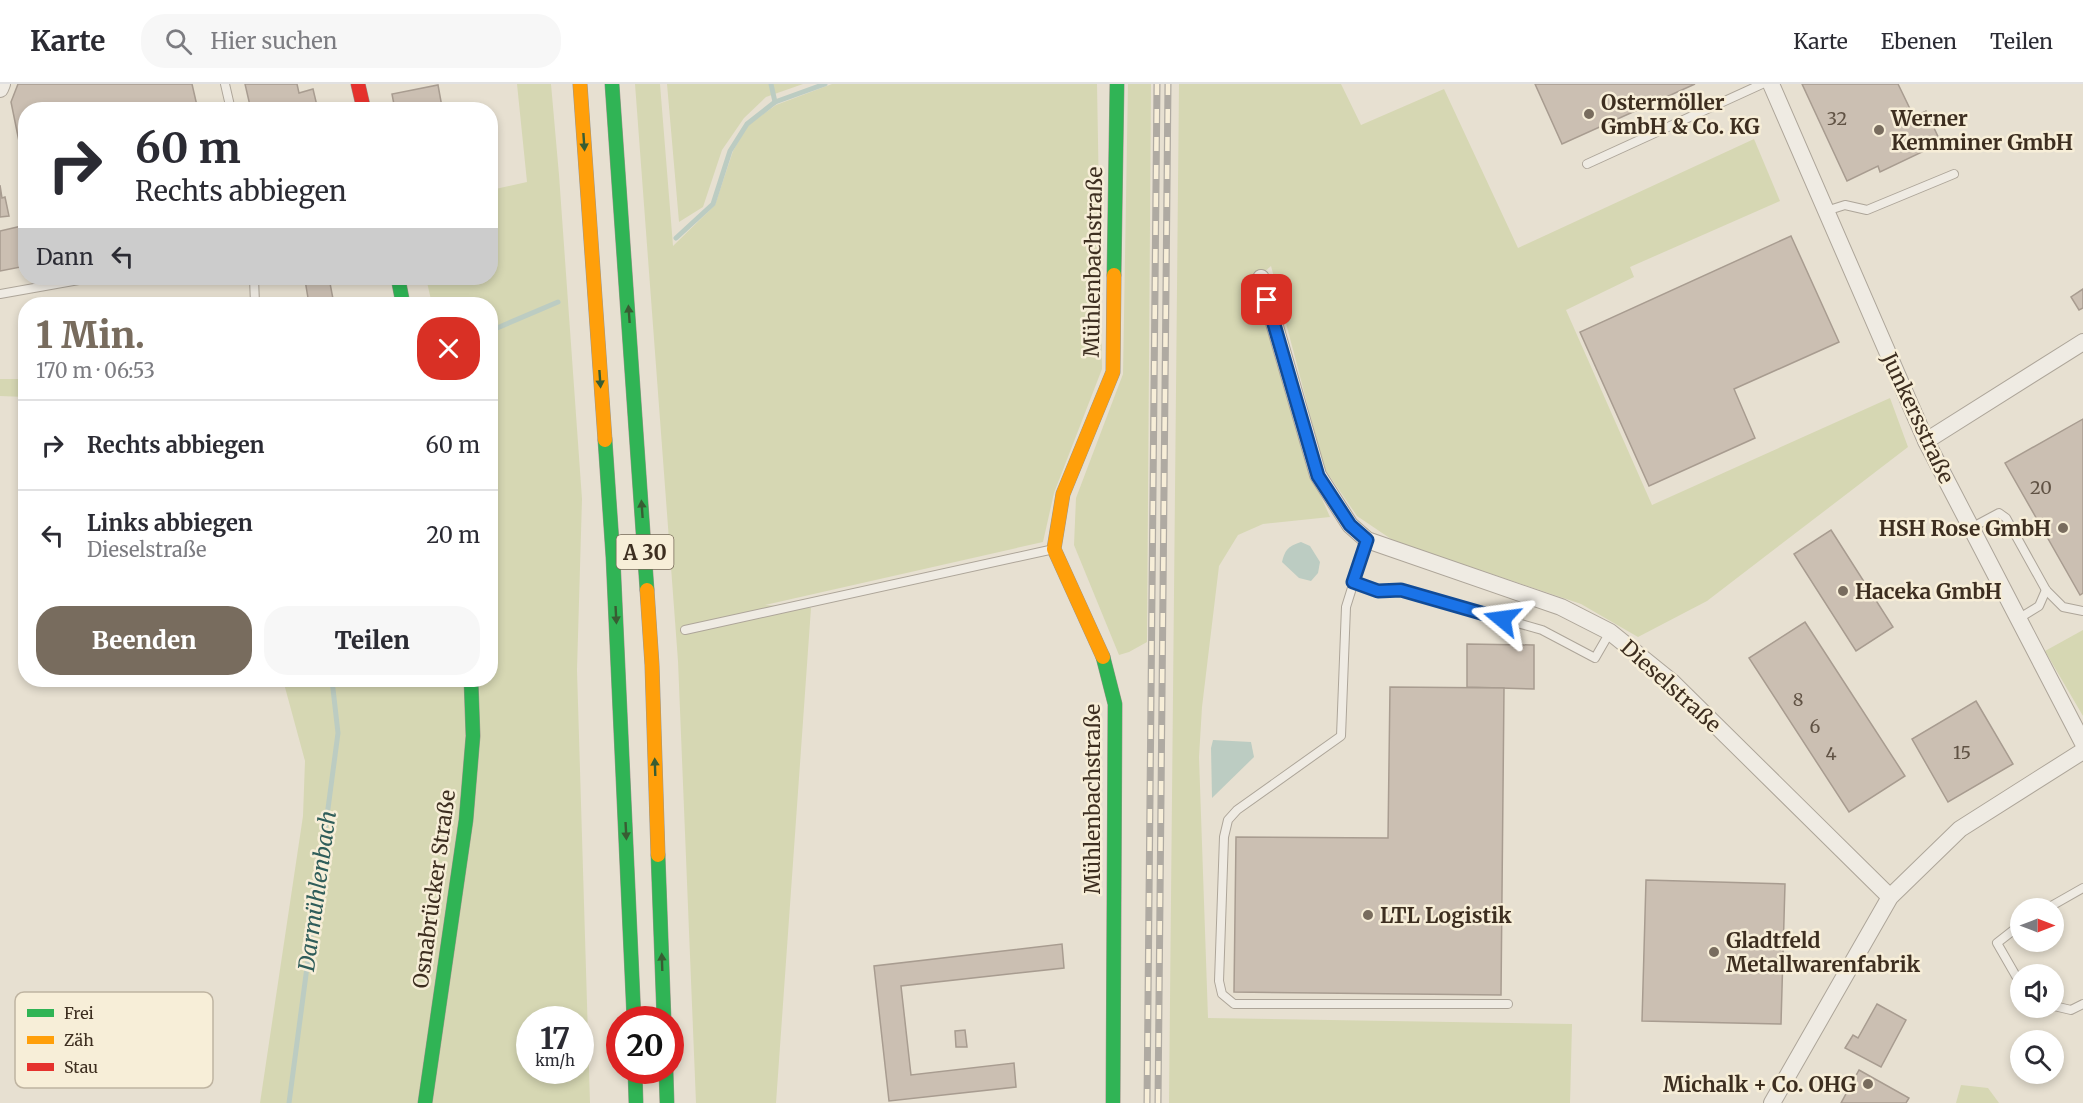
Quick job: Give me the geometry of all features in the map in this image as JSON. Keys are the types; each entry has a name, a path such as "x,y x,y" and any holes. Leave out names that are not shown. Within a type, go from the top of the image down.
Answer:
{"main road":[{"name":"A 30","path":"579,84 613,557 633,1006"},
{"name":"A 30","path":"612,84 652,665 664,1006"},
{"name":"Mühlenbachstraße","path":"1113,1103 1115,704 1104,658 1054,549 1064,494 1113,372 1117,84"},
{"path":"362,85 363,102"},
{"name":"Osnabrücker Straße","path":"425,1103 468,813 473,749 471,687"},
{"path":"635,1084 636,1103"},
{"path":"666,1084 667,1103"}],"street":[{"path":"0,89 2,84"},
{"name":"Junkersstraße","path":"1771,84 1926,441 2083,743"},
{"name":"Dieselstraße","path":"1261,278 1318,476 1350,525 1367,540 1561,607 1610,632 1672,682 1890,897"},
{"path":"1926,441 2083,342"},
{"path":"1772,1103 1890,897 1960,829 2083,751"}],"lane":[{"path":"225,84 229,102"},
{"path":"1587,164 1762,84"},
{"path":"1826,211 1845,205 1867,210 1954,174"},
{"path":"0,294 51,285"},
{"path":"1971,528 1999,513 2006,518 2046,590 2063,607 2083,611"},
{"path":"1367,540 1346,607 1341,736 1237,810 1228,820 1224,837 1219,981 1222,994 1234,1004 1508,1004"},
{"path":"685,630 1054,549"},
{"path":"1353,582 1378,591 1401,590 1542,630 1595,658 1610,632"},
{"path":"2018,619 2039,606 2046,590"},
{"path":"2064,899 2083,888"},
{"path":"2010,933 1997,943 2010,966"},
{"path":"2064,1008 2071,1010 2083,1004"}],"green space":[{"path":"517,84 551,84 582,499 577,670 587,1006 516,1006 516,1084 589,1084 590,1103 260,1103 303,816 305,761 285,687 498,687 498,297 430,297 428,285 498,285 498,188 527,182"},
{"path":"635,84 660,84 673,246 715,205 733,151 748,125 776,105 832,84 1097,84 1102,369 1054,493 1043,542 765,605 811,608 776,1103 696,1103 678,661"},
{"path":"667,84 803,84 766,97 744,118 722,150 703,207 679,222"},
{"path":"1128,84 1151,84 1147,642 1119,655 1074,545 1076,498 1123,374"},
{"path":"1179,84 1341,84 1361,125 1444,89 1518,248 1754,139 1780,201 1630,267 1634,277 1566,310 1652,505 1890,398 1908,447 1707,601 1638,637 1581,604 1394,541 1357,516 1324,468 1271,266 1256,279 1312,476 1330,517 1263,524 1238,535 1219,566 1202,707 1199,757 1208,1018 1572,1024 1570,1103 1169,1103"},
{"path":"0,379 18,379 18,397 0,396"},
{"path":"2083,630 2083,716 2045,651"},
{"path":"1961,1085 1988,1088 1999,1103 1956,1103"}],"shaded area":[{"path":"1301,542 1310,546 1320,562 1318,573 1311,581 1299,578 1282,562 1288,549"},
{"path":"1213,740 1251,742 1254,757 1212,798 1211,748"}],"building":[{"path":"18,84 192,84 196,102 18,102 18,136 11,102"},
{"path":"245,84 297,84 299,93 313,89 316,102 249,102"},
{"name":"Ostermöller GmbH & Co. KG","path":"1535,84 1695,84 1562,144"},
{"name":"Werner Kemminer GmbH","path":"1802,84 1898,84 1914,117 1926,111 1941,143 1880,172 1878,166 1847,181"},
{"path":"438,85 441,102 394,102 392,94"},
{"path":"0,185 2,198 5,197 9,216 0,217"},
{"path":"18,227 18,268 0,271 0,231"},
{"path":"1791,236 1839,342 1734,389 1755,438 1649,486 1580,332"},
{"path":"306,285 330,285 333,297 308,297"},
{"path":"2083,289 2083,308 2079,310 2071,297"},
{"name":"HSH Rose GmbH","path":"2083,419 2083,593 2080,595 2005,463"},
{"name":"Haceka GmbH","path":"1831,530 1893,627 1856,651 1794,554"},
{"path":"1805,622 1905,776 1849,812 1749,658"},
{"path":"1467,644 1534,645 1534,689 1467,687"},
{"name":"LTL Logistik","path":"1390,687 1504,688 1501,995 1234,992 1236,837 1388,838"},
{"path":"1976,701 2013,764 1948,802 1912,739"},
{"name":"Gladtfeld Metallwarenfabrik","path":"1646,880 1785,884 1781,1024 1642,1021"},
{"path":"1062,944 1064,968 901,986 911,1075 1014,1063 1016,1087 889,1101 874,966"},
{"path":"1877,1004 1906,1020 1881,1067 1845,1048 1853,1035 1858,1038"},
{"path":"965,1030 967,1047 956,1047 955,1031"},
{"name":"Michalk + Co. OHG","path":"1859,1070 1909,1098 1906,1103 1841,1103"}],"waterway":[{"path":"771,84 775,102"},
{"name":"Darmühlenbach","path":"676,238 713,204 730,151 747,124 775,102 825,84"},
{"name":"Darmühlenbach","path":"498,328 558,302"},
{"name":"Darmühlenbach","path":"289,1103 338,733 333,687"}],"railway":[{"path":"1147,1103 1157,84"},
{"path":"1158,1103 1168,84"}],"traffic: fast":[{"path":"612,84 647,590"},
{"path":"1114,275 1117,84"},
{"path":"399,285 402,297"},
{"path":"605,440 613,557 633,1006"},
{"path":"1103,657 1115,704 1113,1103"},
{"path":"425,1103 466,820 473,736 471,687"},
{"path":"658,855 663,1006"},
{"path":"635,1084 636,1103"},
{"path":"666,1084 667,1103"}],"traffic: slow":[{"path":"580,84 605,440"},
{"path":"1103,657 1054,549 1063,494 1113,372 1114,275"},
{"path":"647,590 652,665 658,855"}],"traffic: jam":[{"path":"358,84 362,102"}],"place":[{"name":"Ostermöller GmbH & Co. KG","path":"1589,114"},
{"name":"Werner Kemminer GmbH","path":"1879,130"},
{"name":"HSH Rose GmbH","path":"2063,528"},
{"name":"Haceka GmbH","path":"1843,591"},
{"name":"LTL Logistik","path":"1368,915"},
{"name":"Gladtfeld Metallwarenfabrik","path":"1714,952"},
{"name":"Michalk + Co. OHG","path":"1868,1084"}],"route":[{"path":"1267,300 1318,476 1350,525 1367,540 1353,582 1378,591 1401,590 1502,619"}]}
